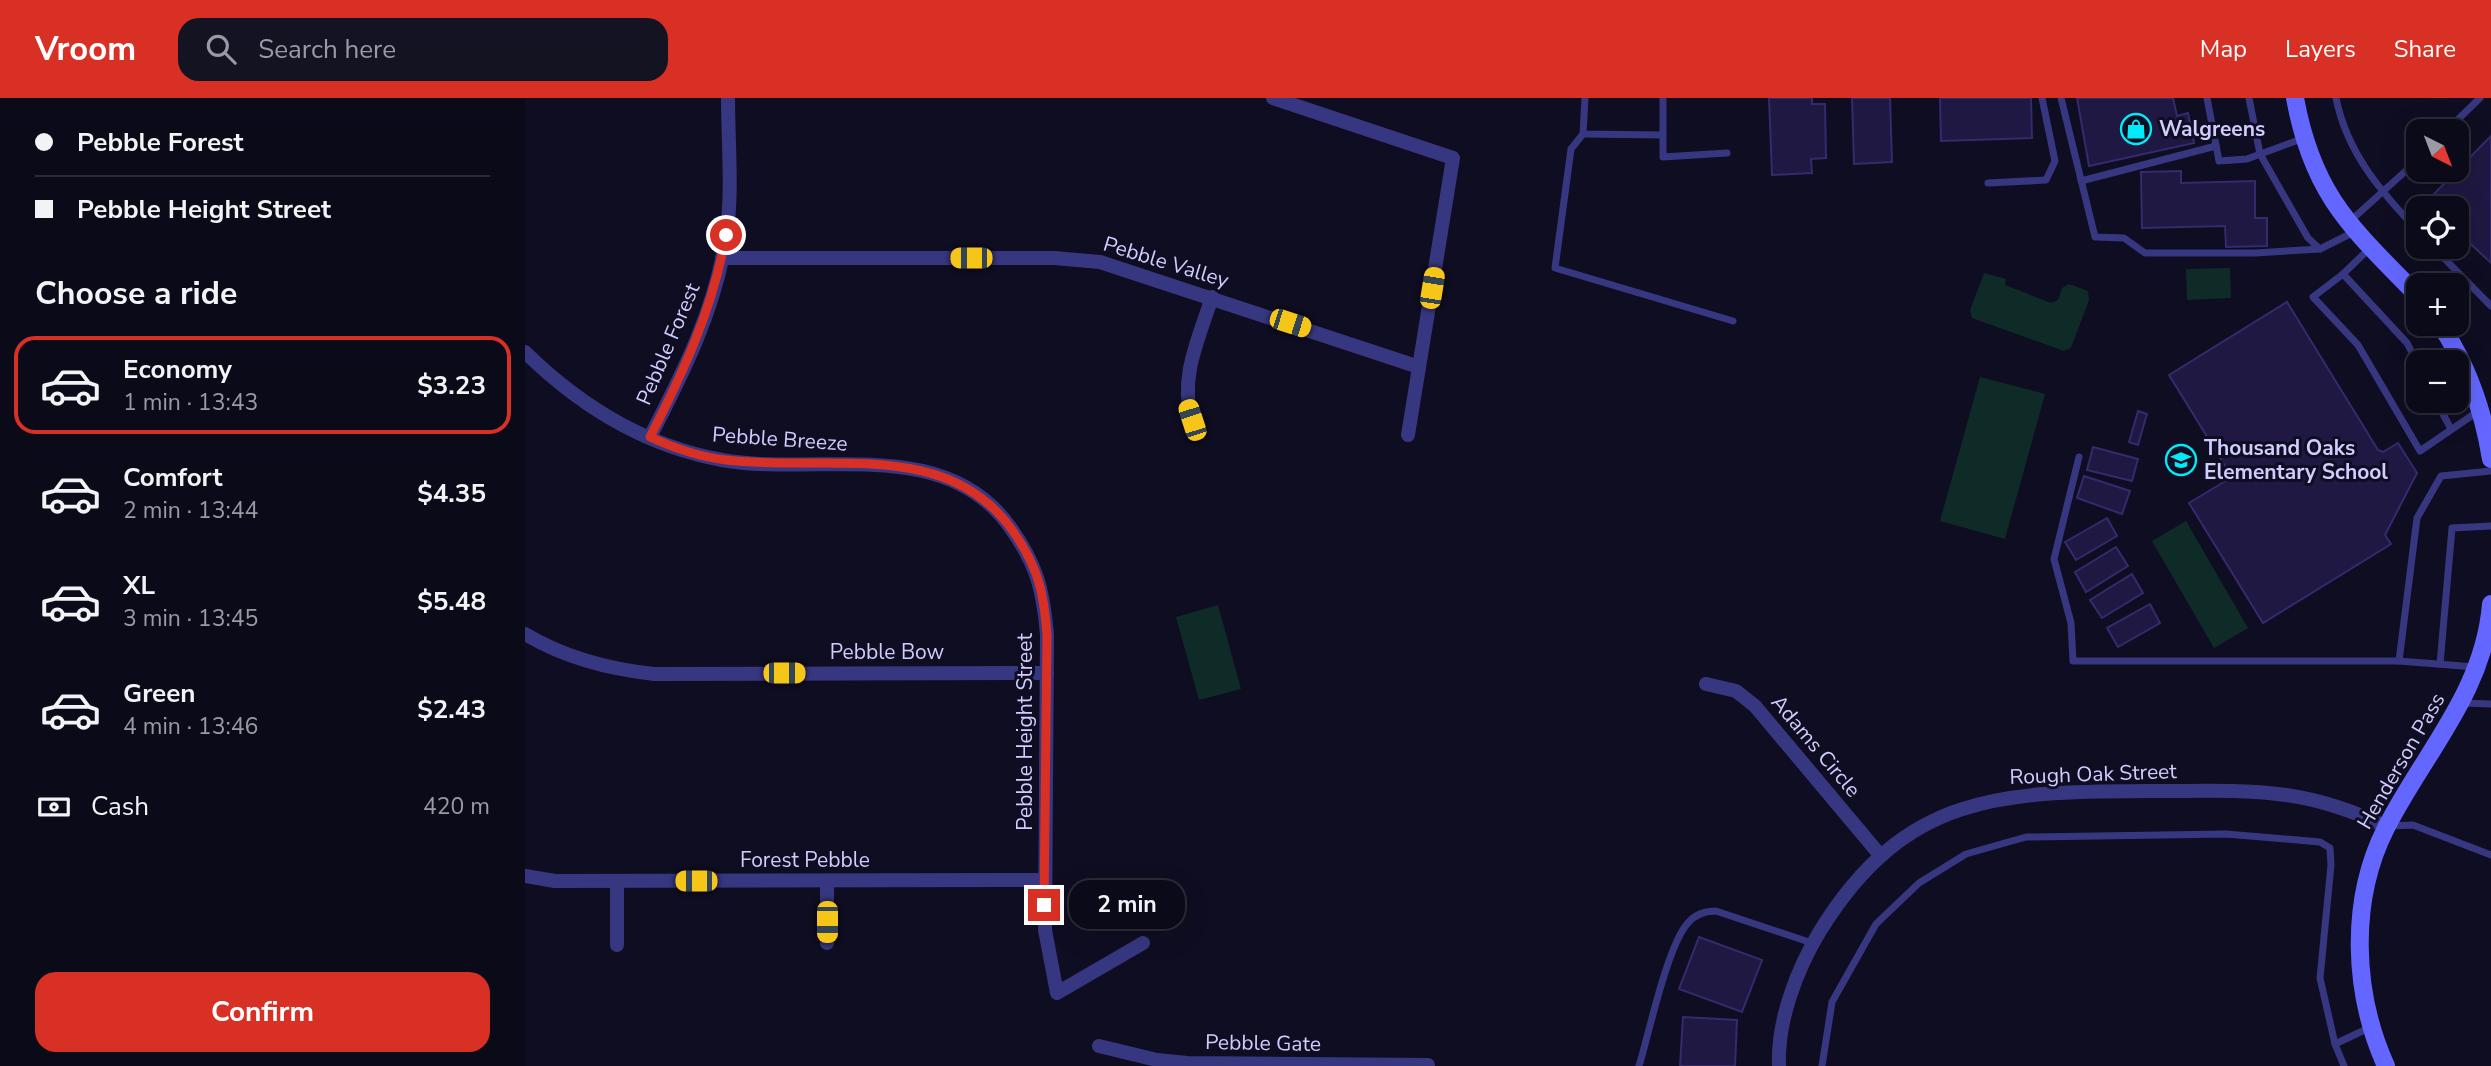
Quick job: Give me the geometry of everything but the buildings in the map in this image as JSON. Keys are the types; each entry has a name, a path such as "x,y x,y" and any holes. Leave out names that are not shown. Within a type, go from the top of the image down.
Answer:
{"street":[{"name":"Pebble Forest","path":"650,437 684,370 709,311 722,258 728,200 728,98"},
{"path":"1273,98 1453,158 1408,435"},
{"path":"2295,98 2304,138 2318,176 2350,228 2406,284"},
{"name":"Pebble Valley","path":"722,258 1054,258 1100,262 1419,367"},
{"path":"1192,420 1188,406 1187,376 1212,297"},
{"path":"2447,336 2467,372 2481,409 2490,452"},
{"name":"Pebble Breeze","path":"525,352 578,399 609,419 650,437 723,460 902,466 936,473 968,487 1005,520"},
{"name":"Pebble Height Street","path":"1005,520 1037,569 1045,602 1047,673 1044,880 1047,954 1057,993 1143,943"},
{"name":"Henderson Pass","path":"2386,1066 2364,992 2360,932 2370,873 2387,827 2462,703 2477,667 2491,604"},
{"name":"Pebble Bow","path":"525,634 564,655 590,663 654,674 1047,673"},
{"name":"Adams Circle","path":"1706,684 1737,691 1755,706 1879,855"},
{"name":"Rough Oak Street","path":"1779,1066 1788,1006 1812,943 1839,900 1879,855 1913,832 1968,807 2006,797 2056,792 2270,791 2329,802 2387,827"},
{"name":"Forest Pebble","path":"525,876 555,881 1044,880"},
{"path":"617,881 617,945"},
{"path":"827,881 827,943"},
{"name":"Pebble Gate","path":"1099,1046 1187,1063 1428,1065"}],"lane":[{"path":"1585,98 1583,134 1571,149 1555,268 1733,321"},
{"path":"1663,98 1663,157 1727,153"},
{"path":"1988,183 2046,180 2055,161 2042,98"},
{"path":"2061,98 2095,237 2124,238 2145,253 2255,253 2320,249 2350,228 2406,171"},
{"path":"2207,98 2220,160 2247,159 2304,138"},
{"path":"2249,98 2260,154 2308,238 2320,249"},
{"path":"2336,98 2340,117 2358,160 2382,194 2406,219"},
{"path":"2458,119 2480,98"},
{"path":"1583,134 1663,135"},
{"path":"2081,181 2217,146"},
{"path":"2369,248 2343,274 2313,297 2358,345 2420,451 2481,409"},
{"path":"2445,259 2491,306"},
{"path":"2343,274 2411,350"},
{"path":"2442,413 2451,429"},
{"path":"2079,457 2054,559 2071,623 2073,661 2399,660 2477,667"},
{"path":"2399,660 2417,518 2441,476 2491,471"},
{"path":"2440,664 2452,528 2491,526"},
{"path":"2462,703 2491,704"},
{"path":"2387,827 2413,825 2491,855"},
{"path":"1822,1066 1832,1002 1876,924 1919,883 1966,854 2025,837 2226,835 2320,842 2330,848 2320,978 2335,1044 2344,1066"},
{"path":"1639,1066 1678,937 1695,917 1705,911 1716,911 1812,943"},
{"path":"2335,1044 2372,1026"}],"green space":[{"path":"2230,268 2231,298 2187,300 2186,269"},
{"path":"1984,273 2006,279 2005,285 2051,303 2058,300 2062,288 2069,284 2088,291 2089,300 2071,348 2064,351 1972,318 1970,310"},
{"path":"1980,377 2045,394 2005,539 1940,521"},
{"path":"2186,521 2248,628 2214,648 2152,541"},
{"path":"1218,605 1241,689 1199,700 1176,617"}],"place":[{"name":"Walgreens","path":"2136,129"},
{"name":"Thousand Oaks Elementary School","path":"2181,460"}],"route":[{"path":"726,235 709,311 684,370 650,437 723,460 902,466 936,473 968,487 989,502 1005,520 1037,569 1045,602 1047,635 1044,905"}]}
